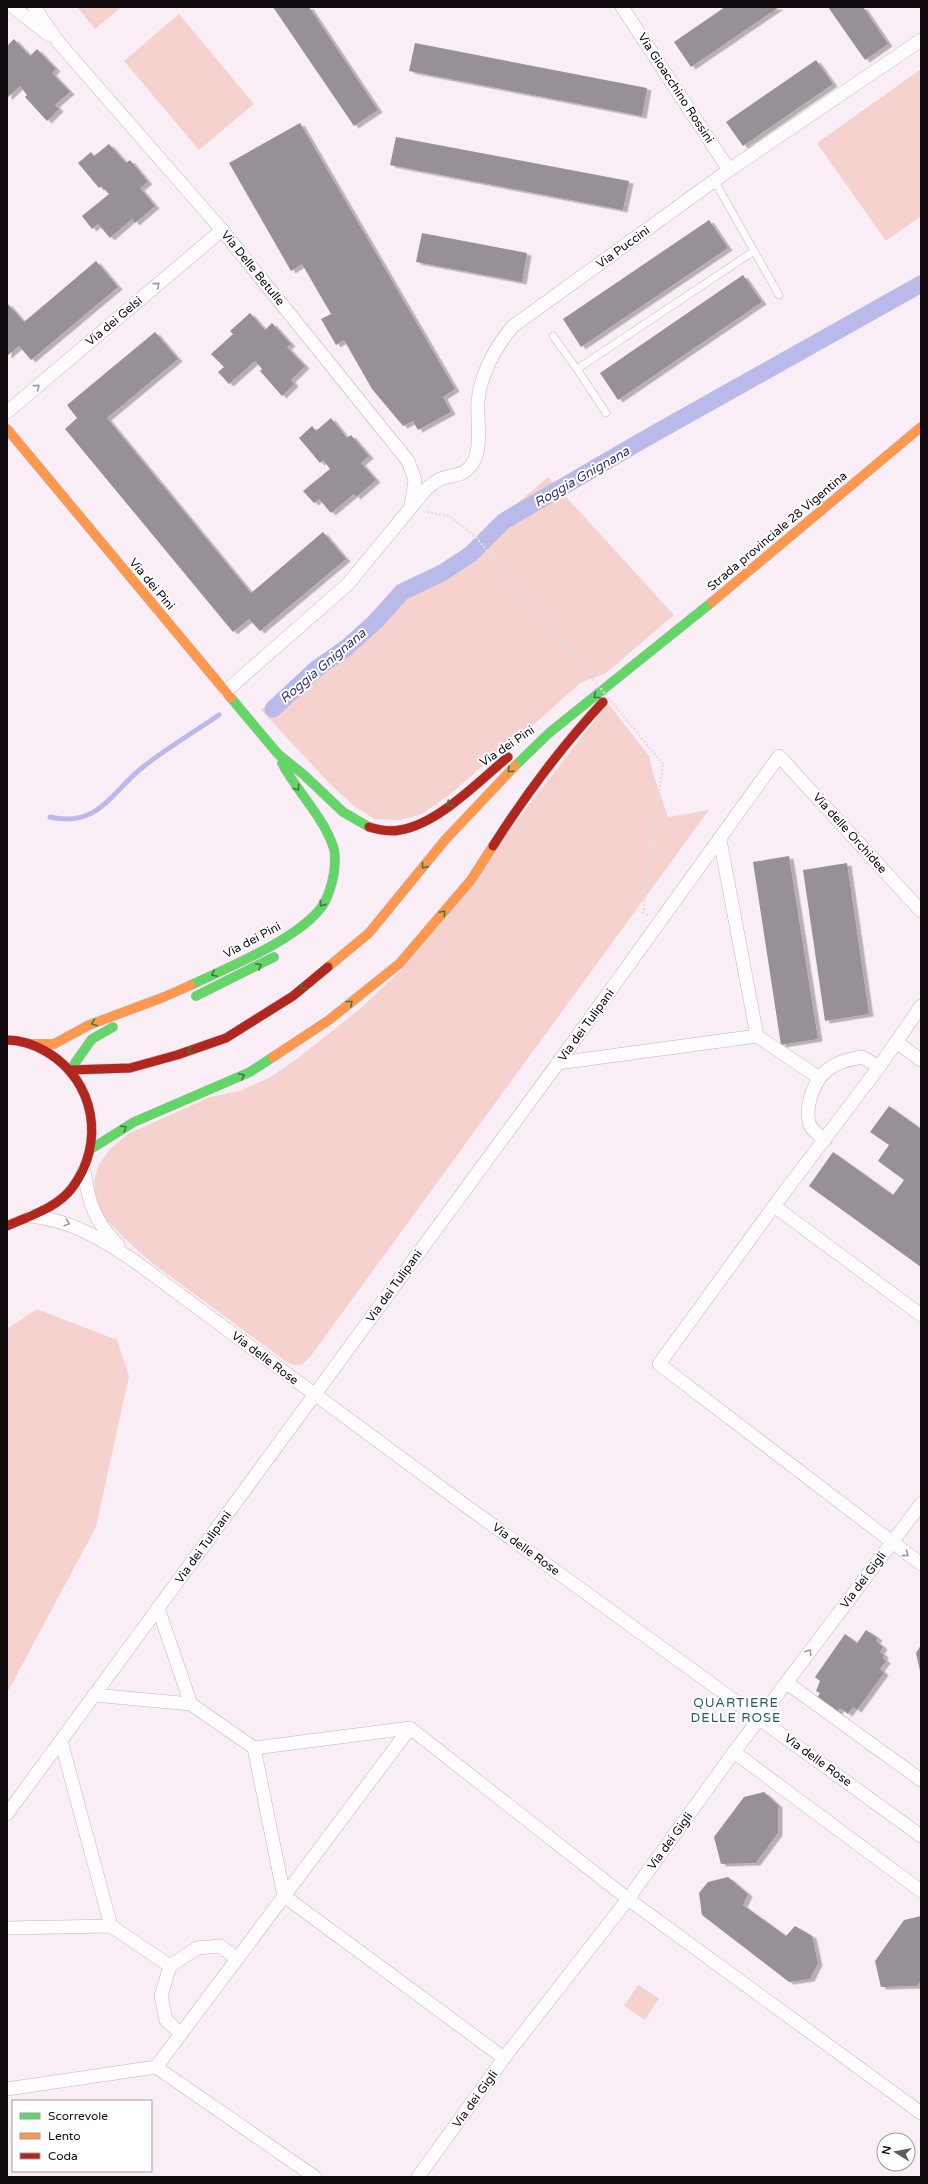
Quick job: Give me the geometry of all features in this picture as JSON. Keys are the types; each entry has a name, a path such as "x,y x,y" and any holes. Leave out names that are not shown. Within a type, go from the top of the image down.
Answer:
{"main road":[{"name":"Strada provinciale 28 Vigentina","path":"648,655 921,427"},
{"name":"Via dei Pini","path":"7,429 278,754 304,775 334,806 350,818 366,826 400,830 437,814 509,756 549,733"},
{"path":"70,1070 130,1068 177,1055 226,1038 293,996 369,933 450,835 494,786 549,733 648,655"},
{"path":"91,1149 134,1122 250,1072 329,1020 399,964 471,880 523,798 577,730 648,655"},
{"name":"Via dei Pini","path":"30,1044 54,1044 89,1025 164,997 203,980 304,925 323,905 332,886 335,864 334,848 326,829 290,778 278,754"},
{"name":"Via dei Pini","path":"334,806 341,824"},
{"path":"323,920 331,909 338,894 343,874 344,848"},
{"path":"190,998 239,977 282,953"},
{"path":"70,1070 87,1042 99,1032 148,1013"},
{"path":"7,1040 30,1044 50,1053 70,1070 83,1089 91,1112 93,1131 91,1149 84,1170 71,1188 55,1204 7,1226"},
{"path":"7,1220 29,1216"}],"street":[{"name":"Via Delle Betulle","path":"13,7 59,43"},
{"name":"Via Delle Betulle","path":"34,7 59,43 222,230 408,461 415,480 410,509"},
{"name":"Via Gioacchino Rossini","path":"622,7 729,170"},
{"name":"Via Puccini","path":"226,691 348,584 427,488 443,478 454,477 468,469 476,454 480,432 478,401 486,368 500,342 512,327 714,180 921,40"},
{"name":"Via dei Gelsi","path":"7,412 222,230"},
{"name":"Via dei Tulipani","path":"7,1814 558,1063 779,756"},
{"name":"Via delle Orchidee","path":"779,756 921,911"},
{"path":"720,840 757,1036"},
{"path":"921,1006 879,1067 774,1206 659,1364 921,1564"},
{"path":"558,1063 757,1036 818,1077"},
{"path":"896,1042 921,1060"},
{"path":"825,1140 811,1127 808,1110 813,1089 818,1077 843,1060 862,1057 879,1067"},
{"name":"Via delle Rose","path":"84,1170 87,1195 96,1217 110,1237 133,1260"},
{"path":"774,1206 921,1315"},
{"name":"Via delle Rose","path":"29,1216 50,1218 71,1224 94,1235 133,1260 314,1395 921,1836"},
{"name":"Via dei Gigli","path":"418,2177 504,2058 628,1899 734,1752 921,1504"},
{"path":"158,1608 191,1704"},
{"path":"786,1683 921,1780"},
{"path":"94,1695 191,1704 254,1748 410,1728 628,1899 921,2113"},
{"path":"156,2067 410,1728"},
{"path":"61,1741 111,1926"},
{"path":"254,1748 284,1896 504,2058"},
{"path":"734,1752 921,1891"},
{"path":"7,1928 111,1926 170,1966"},
{"path":"181,2034 166,2020 161,1996 170,1966 197,1948 220,1946 237,1958"},
{"path":"7,2089 156,2067 315,2177"}],"lane":[{"path":"714,180 779,295"},
{"path":"577,369 754,251"},
{"path":"553,336 606,413"}],"path":[{"path":"410,509 449,516 476,537 663,764 643,912 660,923"}],"shaded area":[{"path":"77,7 121,7 95,29"},
{"path":"179,14 254,104 199,150 124,61"},
{"path":"921,69 921,216 886,241 817,143"},
{"path":"548,477 674,615 606,673 580,683 538,721 508,744 448,796 420,815 401,820 375,819 355,807 329,783 261,710 345,644 404,585 436,572"},
{"path":"608,703 649,756 668,817 709,810 310,1357 300,1365 288,1363 152,1263 124,1238 103,1216 96,1199 94,1181 99,1164 111,1148 128,1134 210,1097 239,1091 269,1078 298,1058 361,1008 401,970"},
{"path":"37,1309 117,1340 129,1376 96,1527 7,1693 7,1329"},
{"path":"638,1985 659,1998 645,2020 624,2006"}],"building":[{"path":"273,7 309,7 378,110 354,126"},
{"path":"725,7 779,7 691,67 674,42"},
{"path":"828,7 863,7 888,44 865,60"},
{"path":"14,39 30,56 37,49 56,69 52,73 70,92 55,105 59,109 47,121 25,97 27,95 20,86 7,98 7,46"},
{"path":"415,43 647,88 642,116 409,71"},
{"path":"816,60 833,84 743,146 726,122"},
{"path":"300,123 455,389 443,397 451,412 418,430 413,421 403,426 372,389 344,340 336,345 321,319 331,314 302,264 291,271 229,163"},
{"path":"396,137 629,181 623,210 390,165"},
{"path":"109,144 126,163 130,160 148,182 140,188 155,206 135,223 132,219 110,238 98,224 92,229 82,216 109,194 101,186 99,188 78,163 91,152 94,156"},
{"path":"709,220 728,248 581,347 563,319"},
{"path":"422,233 527,253 522,282 416,262"},
{"path":"96,261 118,287 31,360 19,346 7,356 7,303 24,322"},
{"path":"743,275 762,302 618,400 600,373"},
{"path":"250,313 265,330 272,323 291,344 287,347 305,366 291,380 294,384 282,396 260,371 262,369 255,361 229,384 218,372 224,367 211,354 233,334 230,331"},
{"path":"155,332 178,359 107,418 251,593 323,532 346,559 260,631 249,619 233,632 65,429 77,418 67,405"},
{"path":"331,418 347,438 351,435 369,456 361,463 376,480 356,497 354,494 331,513 319,499 314,503 303,491 330,469 323,460 320,463 299,438 312,426 316,431"},
{"path":"789,856 818,1039 781,1045 753,862"},
{"path":"847,863 869,1014 825,1021 803,870"},
{"path":"889,1106 921,1129 921,1267 809,1186 833,1152 893,1195 904,1180 878,1161 889,1145 870,1132"},
{"path":"866,1630 878,1638 876,1641 883,1647 880,1652 884,1655 883,1658 886,1661 880,1669 884,1673 857,1710 853,1707 848,1714 840,1708 837,1713 817,1698 820,1693 816,1691 820,1681 815,1677 845,1634 857,1643"},
{"path":"921,1645 921,1671 920,1671 916,1653"},
{"path":"764,1792 778,1805 778,1833 756,1863 721,1864 714,1837 744,1797"},
{"path":"728,1877 748,1894 743,1905 786,1936 795,1926 812,1936 818,1963 810,1979 789,1982 702,1915 699,1893 708,1882"},
{"path":"921,1916 921,1980 917,1986 881,1987 875,1961 904,1920"}],"waterway":[{"name":"Roggia Gnignana","path":"273,709 316,669 346,648 375,622 402,592 442,573 471,554 504,521 643,440 921,284"},
{"path":"50,817 67,819 93,813 103,806 143,767 219,715"}],"traffic: fast":[{"path":"515,766 549,733 712,602"},
{"path":"231,698 278,754 304,775 343,812 369,827"},
{"path":"191,985 243,961 298,929 323,905 329,893 335,867 333,846 316,814 282,763"},
{"path":"196,996 274,957"},
{"path":"70,1070 92,1039 113,1027"},
{"path":"91,1149 134,1122 250,1072 273,1057"}],"traffic: slow":[{"path":"712,602 921,427"},
{"path":"7,429 231,698"},
{"path":"328,967 369,933 445,840 515,766"},
{"path":"273,1057 329,1020 399,964 471,880 493,846"},
{"path":"30,1044 54,1044 89,1025 164,997 191,985"}],"traffic: jam":[{"path":"493,846 545,771 603,702"},
{"path":"369,827 396,831 414,826 429,819 443,811 508,757"},
{"path":"70,1070 130,1068 177,1055 226,1038 293,996 328,967"},
{"path":"7,1040 28,1043 38,1047 63,1064 76,1079 85,1096 90,1114 92,1133 89,1152 83,1170 66,1195 42,1211 7,1226"}],"district":[{"name":"QUARTIERE DELLE ROSE","path":"736,1710"}]}
